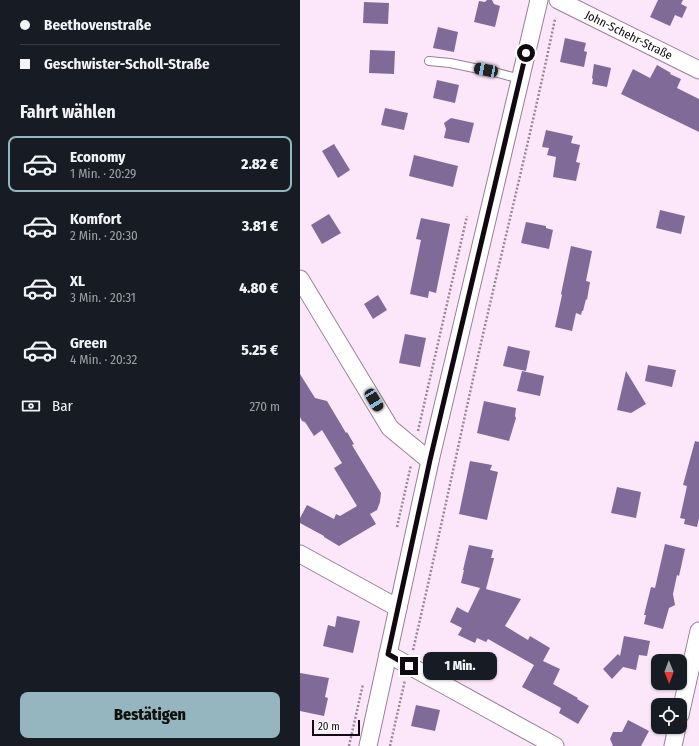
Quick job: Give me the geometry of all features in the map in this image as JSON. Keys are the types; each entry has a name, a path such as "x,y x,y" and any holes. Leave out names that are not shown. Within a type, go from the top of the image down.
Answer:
{"street":[{"path":"368,746 430,460 539,0"},
{"name":"John-Schehr-Straße","path":"559,7 699,70"},
{"path":"300,279 390,428 430,460"},
{"path":"300,554 398,608"},
{"path":"684,698 699,631"},
{"path":"388,654 555,746"},
{"path":"673,746 676,734"}],"lane":[{"path":"429,61 450,63 520,79"}],"path":[{"path":"390,746 452,480 484,330 538,102 555,19 559,7"}],"building":[{"path":"487,0 492,0 494,4 500,6 495,27 474,22 479,1 485,2"},
{"path":"658,0 683,0 681,4 687,7 682,18 675,15 670,26 650,17"},
{"path":"364,2 389,3 388,24 363,23"},
{"path":"438,27 458,32 454,52 433,48"},
{"path":"565,38 586,43 584,51 587,52 584,67 560,62"},
{"path":"370,50 395,51 394,74 369,73"},
{"path":"594,64 611,68 607,87 592,84"},
{"path":"657,65 671,73 670,74 681,79 677,88 699,99 699,132 621,94 633,69 650,78"},
{"path":"437,80 459,85 455,103 433,98"},
{"path":"385,108 408,113 404,130 381,125"},
{"path":"451,118 474,123 469,143 444,138 446,129 444,123"},
{"path":"546,130 573,136 571,143 580,145 576,162 580,163 576,181 553,177 556,157 547,155 549,148 542,147"},
{"path":"334,144 350,170 338,178 322,151"},
{"path":"414,155 458,166 453,187 409,176"},
{"path":"660,210 685,216 681,234 656,228"},
{"path":"329,214 341,233 322,244 311,225"},
{"path":"421,218 450,224 436,293 429,291 428,298 410,294 421,240 416,239"},
{"path":"526,222 546,226 546,228 553,230 549,249 521,243"},
{"path":"571,246 592,251 586,281 590,282 587,300 586,299 581,315 576,313 572,331 555,327"},
{"path":"378,295 387,310 373,319 364,304"},
{"path":"405,334 426,338 420,367 399,363"},
{"path":"508,346 530,351 526,371 503,366"},
{"path":"648,365 676,370 672,387 645,381"},
{"path":"522,371 544,376 540,396 517,391"},
{"path":"626,371 646,404 631,413 617,410"},
{"path":"300,374 315,398 327,401 346,433 347,432 354,444 352,445 381,493 377,510 370,514 376,524 339,546 300,523 300,518 307,505 334,519 336,514 340,516 357,506 334,468 342,463 322,430 314,436 300,417"},
{"path":"484,401 516,408 516,418 509,441 477,433"},
{"path":"695,441 699,442 699,518 697,527 684,524 685,519 680,518 687,486 683,485"},
{"path":"470,461 492,465 490,470 498,472 487,520 459,514"},
{"path":"617,487 641,492 636,518 611,513"},
{"path":"665,544 685,549 673,594 675,605 669,608 663,629 644,624 646,615 644,615 651,587 655,588"},
{"path":"469,545 493,550 491,558 494,558 486,589 521,599 505,626 528,640 530,636 550,648 543,661 560,669 553,684 589,706 578,724 559,713 561,708 522,687 534,665 488,639 486,642 477,638 475,643 458,635 462,628 450,622 457,607 468,613 480,588 461,583"},
{"path":"337,616 360,621 353,653 323,646 328,625 335,627"},
{"path":"624,636 650,641 647,656 639,655 636,670 623,667 612,679 603,669 618,654 620,656"},
{"path":"300,673 329,678 325,697 328,698 324,716 300,711"},
{"path":"416,705 440,710 435,731 411,726"},
{"path":"628,720 649,731 641,746 613,746 610,739 613,732 622,732"}],"route":[{"path":"409,666 388,654 430,460 526,53"}]}
